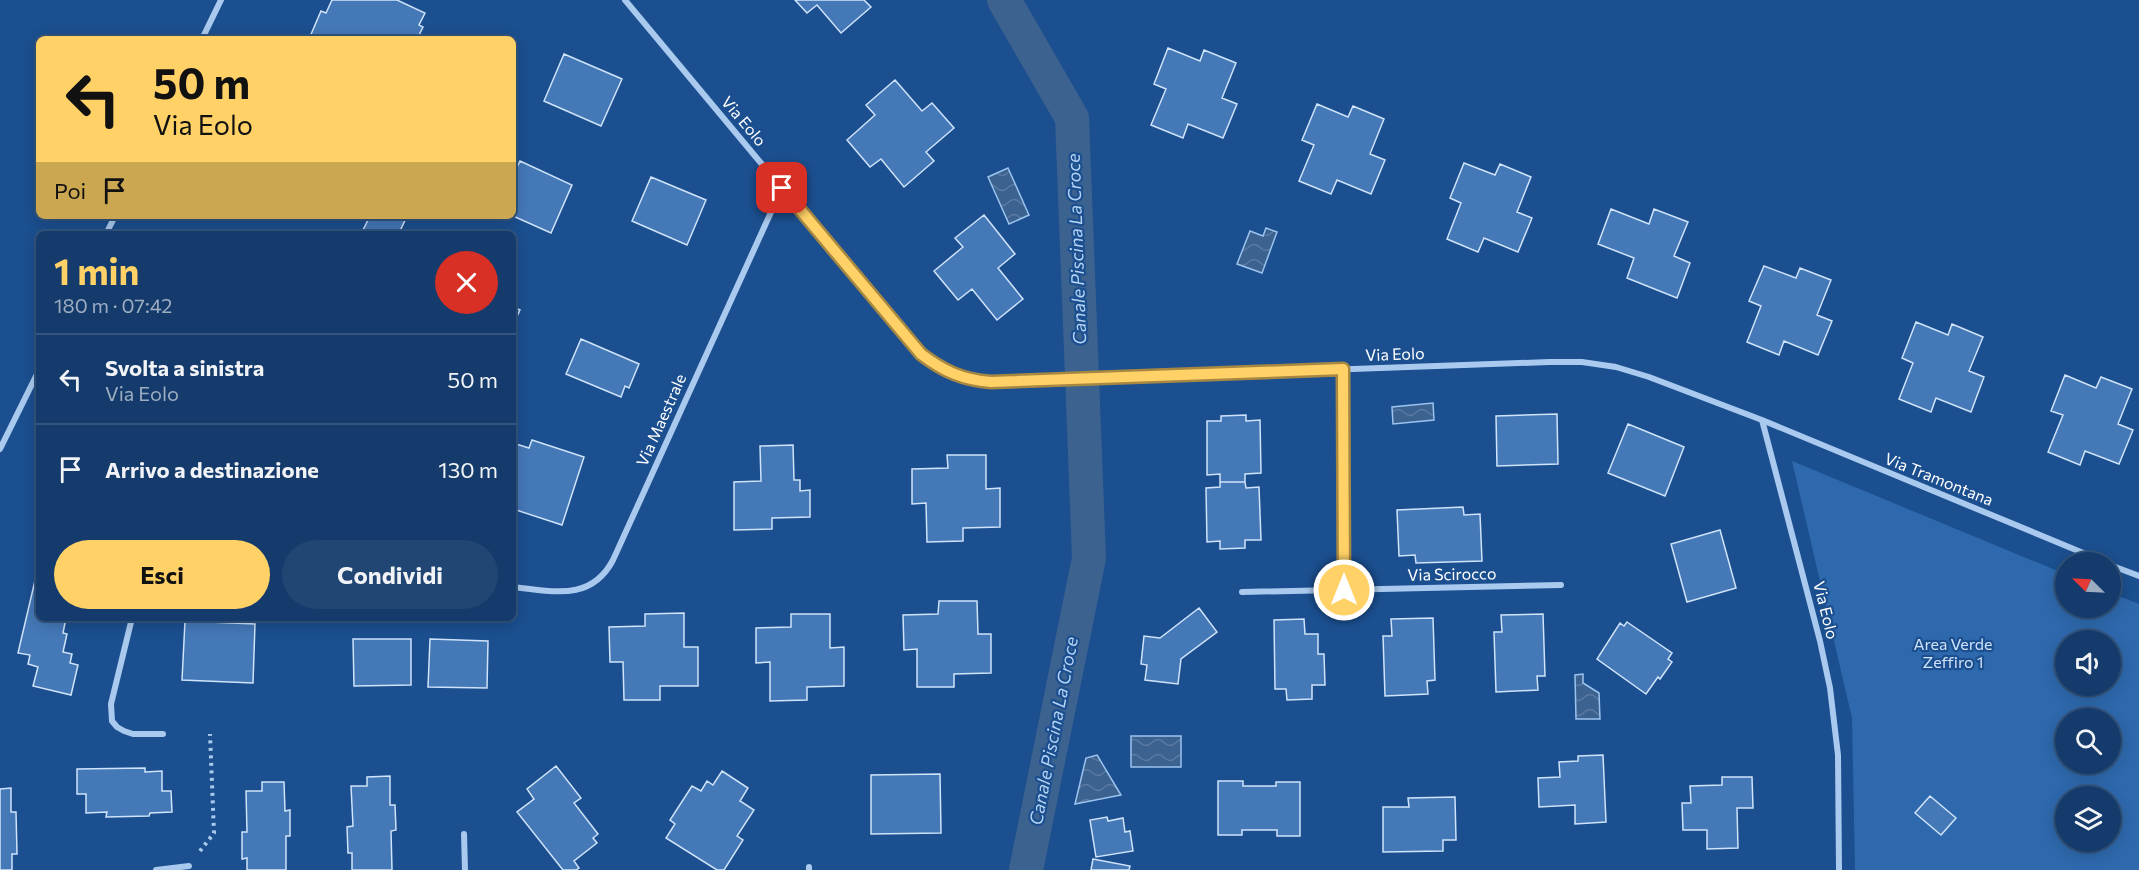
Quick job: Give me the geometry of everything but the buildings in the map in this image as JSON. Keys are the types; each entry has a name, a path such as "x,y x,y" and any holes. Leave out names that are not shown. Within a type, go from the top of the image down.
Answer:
{"street":[{"path":"203,36 221,0"},
{"name":"Via Eolo","path":"625,0 911,343 934,364 955,375 978,381 1055,380 1549,362 1599,364 1649,377 1762,420 1820,641 1830,688 1838,755 1839,870"},
{"name":"Via Maestrale","path":"516,587 568,591 587,587 604,576 782,188"},
{"path":"1343,369 1344,590"},
{"path":"0,449 36,376"},
{"name":"Via Tramontana","path":"1762,420 2081,552"},
{"path":"2121,569 2139,576"},
{"name":"Via Scirocco","path":"1242,592 1561,585"},
{"path":"131,621 111,704 112,721 117,727 133,734 163,734"},
{"path":"464,834 465,870"},
{"path":"156,870 189,866"}],"path":[{"path":"201,850 214,833 210,734"}],"green space":[{"name":"Area Verde Zeffiro 1","path":"1792,461 2055,570 2055,618 2121,618 2121,597 2139,604 2139,870 1855,870 1852,718"}],"water":[{"path":"1008,168 1029,215 1009,224 988,177"},
{"path":"1266,228 1277,232 1262,273 1237,264 1250,231 1263,236"},
{"path":"1433,403 1434,420 1393,424 1392,407"},
{"path":"1583,674 1583,683 1599,693 1600,719 1576,719 1575,675"},
{"path":"1131,736 1181,736 1181,767 1131,767"},
{"path":"1097,755 1121,795 1075,804 1086,758"}],"waterway":[{"name":"Canale Piscina La Croce","path":"1004,0 1072,118 1089,558 1026,870"}],"route":[{"path":"782,188 921,354 944,370 966,379 991,382 1343,369 1344,590"}]}
